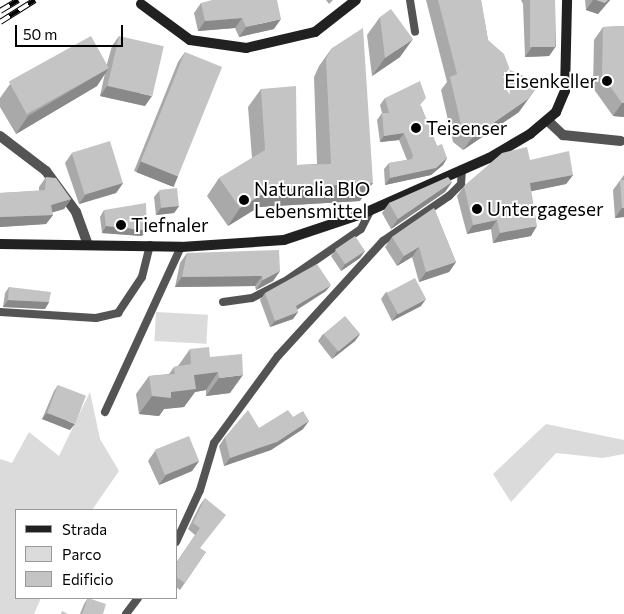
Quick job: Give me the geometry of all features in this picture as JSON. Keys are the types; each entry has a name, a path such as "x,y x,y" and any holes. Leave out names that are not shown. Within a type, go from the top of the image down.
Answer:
{"street":[{"path":"141,4 190,40 246,48 315,32 356,0"},
{"path":"0,244 181,247 284,240 328,229 370,211 510,147 548,120 565,91 568,0"},
{"path":"548,120 562,135 622,140"},
{"path":"0,136 46,171 76,212 88,245"}],"lane":[{"path":"410,0 415,32"},
{"path":"178,538 200,490 214,442 278,356 383,241 449,196 461,184 462,169"},
{"path":"223,302 252,298 284,282 362,229 370,211"},
{"path":"0,312 96,318 118,313 142,276 150,245"},
{"path":"105,412 181,247"},
{"path":"126,614 137,599"}],"green space":[{"path":"156,312 208,315 206,344 154,341"},
{"path":"90,392 100,439 119,471 93,509 15,509 15,599 41,599 34,614 0,614 0,459 12,463 29,432 59,456"},
{"path":"546,424 624,440 624,454 603,458 556,453 511,502 493,474"}],"building":[{"path":"212,0 277,0 281,19 246,27 242,18 205,21 201,3"},
{"path":"438,0 481,0 488,40 504,54 510,70 535,81 537,87 528,99 472,138 462,129 450,77 457,74"},
{"path":"530,0 555,0 555,47 530,47"},
{"path":"596,0 608,0 605,3"},
{"path":"391,9 413,39 385,58 380,17"},
{"path":"624,26 624,103 622,103 602,75 603,27"},
{"path":"363,28 373,183 271,189 240,208 219,178 265,150 261,89 296,86 297,165 331,164 326,59 332,48"},
{"path":"91,36 109,68 27,114 9,82"},
{"path":"119,36 164,46 152,96 108,86"},
{"path":"185,52 222,67 178,176 141,161"},
{"path":"420,81 426,98 420,105 437,146 442,144 447,158 436,168 390,178 389,163 412,159 413,155 404,133 384,136 382,113 389,113 385,98"},
{"path":"110,141 123,183 85,195 72,153"},
{"path":"527,147 530,160 569,151 573,175 530,183 537,226 500,233 497,220 473,225 464,186 502,153"},
{"path":"46,177 56,178 71,199 51,205 53,215 0,217 0,193 45,190"},
{"path":"448,177 452,182 398,219 389,203"},
{"path":"620,180 624,180 624,208 622,208"},
{"path":"177,188 179,206 161,208 159,190"},
{"path":"146,203 147,230 106,226 104,210"},
{"path":"434,208 456,262 426,272 419,247 404,256 392,237"},
{"path":"355,236 365,251 345,264 335,249"},
{"path":"279,250 280,271 263,280 262,276 182,277 187,253"},
{"path":"317,264 331,285 296,306 298,312 275,321 265,293"},
{"path":"415,278 426,299 398,314 387,293"},
{"path":"9,287 51,292 49,302 8,300"},
{"path":"345,316 360,334 338,352 324,334"},
{"path":"209,347 210,357 242,354 243,375 219,378 218,372 194,375 196,389 171,392 171,398 152,396 149,376 175,374 174,367 191,364 190,349"},
{"path":"58,385 86,396 75,424 47,413"},
{"path":"248,410 259,428 288,410 293,417 303,411 309,421 277,442 230,458 225,437"},
{"path":"189,436 199,461 165,475 155,450"},
{"path":"205,498 226,515 200,548 206,552 185,583 178,578 178,561 200,528 193,523"},
{"path":"88,599 106,604 103,614 82,614"}],"railway":[{"path":"0,11 18,0"},
{"path":"0,22 35,0"}],"place":[{"name":"Eisenkeller","path":"607,81"},
{"name":"Teisenser","path":"416,128"},
{"name":"Naturalia BIO Lebensmittel","path":"244,200"},
{"name":"Untergageser","path":"477,209"},
{"name":"Tiefnaler","path":"121,225"}]}
